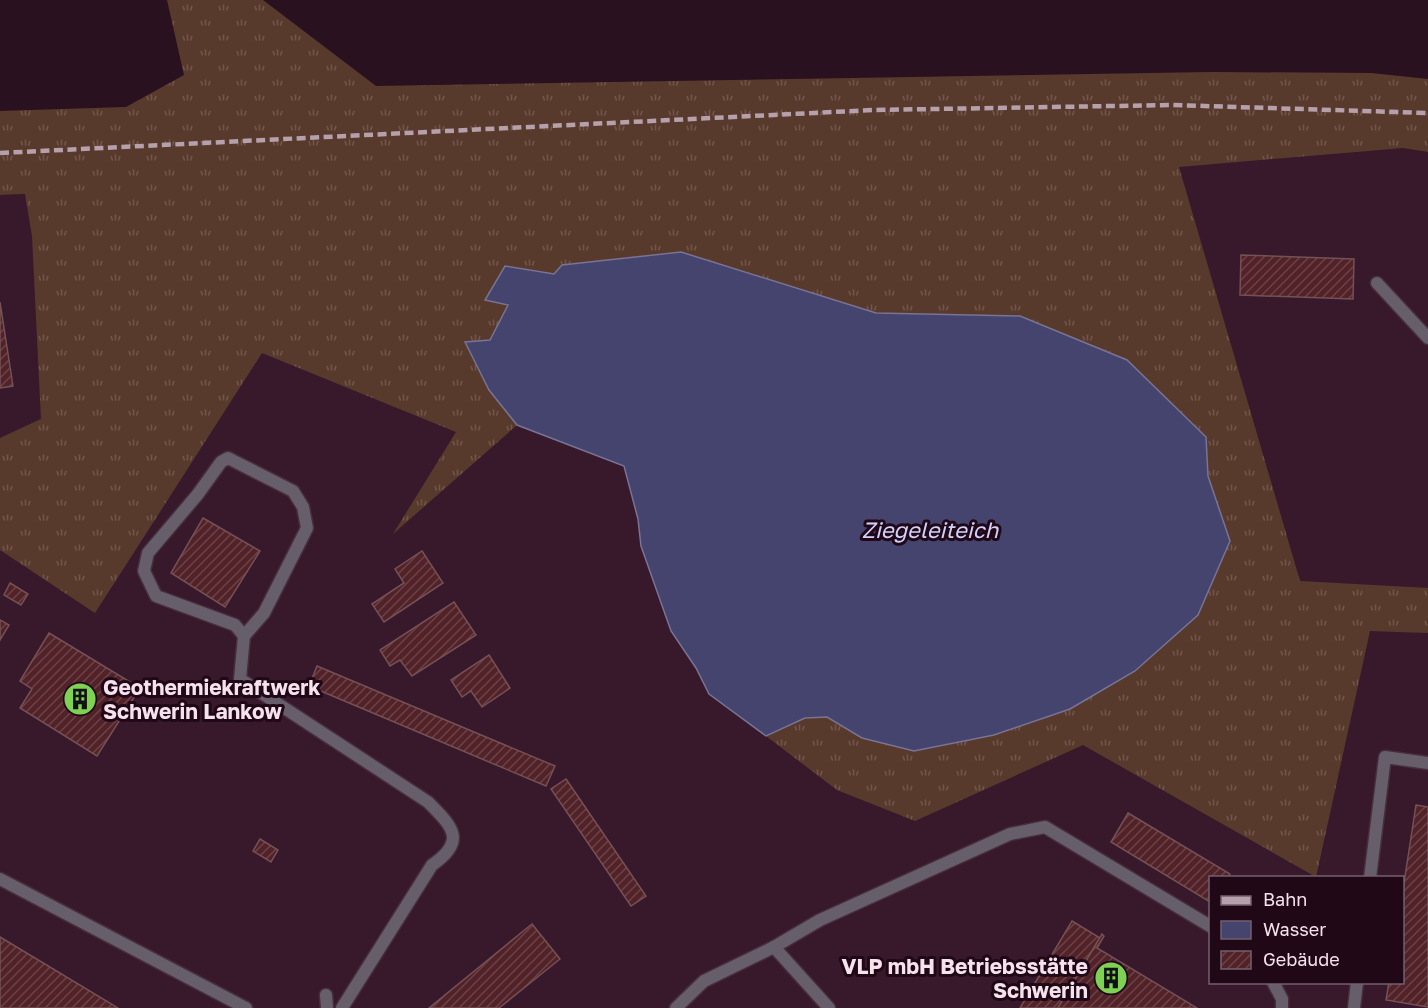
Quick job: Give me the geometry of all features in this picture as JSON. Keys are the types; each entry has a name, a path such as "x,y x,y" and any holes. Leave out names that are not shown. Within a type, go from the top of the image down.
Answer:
{"lane":[{"path":"1377,283 1428,338"},
{"path":"244,636 235,625 156,596 144,571 148,554 158,540 198,494 220,462 228,458 293,491 303,507 307,528 264,613 244,636 240,679 428,802 449,823 453,843 449,853 432,865 342,1008"},
{"path":"1370,876 1385,757 1428,763"},
{"path":"676,1008 704,981 774,947 820,920 1010,834 1045,827 1209,925"},
{"path":"0,879 246,1008"},
{"path":"774,947 829,1008"},
{"path":"1275,984 1282,999 1282,1008"},
{"path":"1354,1008 1357,984"},
{"path":"326,995 327,1008"}],"shaded area":[{"path":"1403,148 1428,152 1428,1008 0,1008 0,195"}],"green space":[{"path":"167,0 263,0 376,86 1211,72 1371,73 1428,79 1428,152 1403,148 1179,167 1300,581 1428,588 1428,633 1370,631 1316,876 1083,745 915,821 837,790 766,736 805,718 827,717 862,738 914,751 994,735 1070,709 1135,671 1198,615 1230,541 1208,476 1206,437 1020,316 876,313 681,252 555,274 505,266 486,300 508,305 490,340 466,342 489,390 517,425 393,534 456,432 262,353 95,613 0,550 0,438 41,419 32,236 25,194 0,195 0,111 126,107 184,75"}],"water":[{"name":"Ziegeleiteich","path":"681,252 876,313 1020,316 1127,360 1206,437 1208,476 1230,541 1198,615 1135,671 1070,709 994,735 914,751 862,738 827,717 805,718 766,736 709,694 696,668 671,631 641,546 638,519 624,466 517,425 489,390 465,342 490,340 508,305 485,300 505,266 554,274 562,265"}],"building":[{"path":"1241,255 1354,259 1353,299 1240,295"},
{"path":"0,302 13,386 0,388"},
{"path":"203,518 260,551 225,607 171,573"},
{"path":"422,551 443,583 384,622 372,604 404,583 395,569"},
{"path":"10,583 28,594 21,605 4,595"},
{"path":"454,602 476,635 412,676 400,660 390,666 380,650"},
{"path":"0,620 9,625 0,640"},
{"name":"Geothermiekraftwerk Schwerin Lankow","path":"49,633 140,688 97,756 20,708 32,689 20,681"},
{"path":"489,655 510,688 482,707 471,691 462,697 451,680"},
{"path":"317,666 555,766 546,786 309,686"},
{"path":"566,779 646,896 631,906 551,789"},
{"path":"1416,805 1428,807 1428,1007 1386,1000 1389,984 1404,984 1404,883"},
{"path":"1128,813 1230,874 1229,876 1209,876 1209,901 1111,842"},
{"path":"260,839 278,850 271,862 253,851"},
{"path":"1072,921 1100,938 1058,1008 1020,1008"},
{"path":"532,924 560,959 499,1008 429,1008"},
{"name":"VLP mbH Betriebsstätte Schwerin","path":"1102,934 1104,936 1097,948 1197,1008 1058,1008"},
{"path":"0,937 118,1008 0,1008"}],"railway":[{"path":"0,153 874,110 1173,105 1428,113"}],"place":[{"name":"Geothermiekraftwerk Schwerin Lankow","path":"80,699"},
{"name":"VLP mbH Betriebsstätte Schwerin","path":"1111,978"}]}
